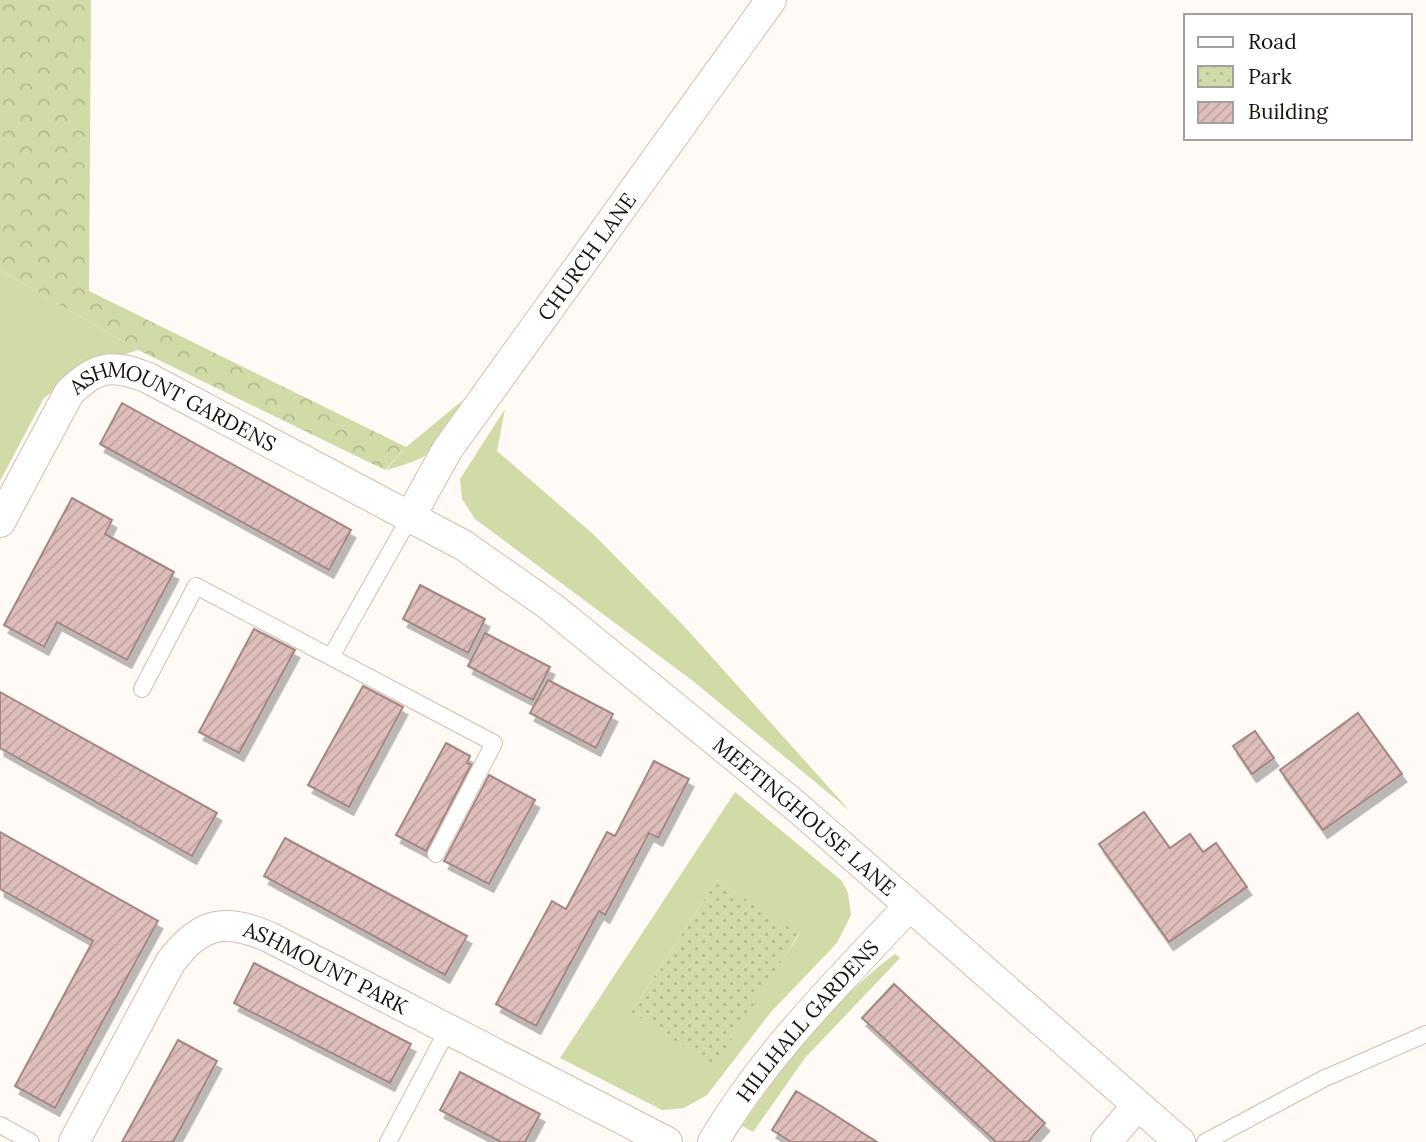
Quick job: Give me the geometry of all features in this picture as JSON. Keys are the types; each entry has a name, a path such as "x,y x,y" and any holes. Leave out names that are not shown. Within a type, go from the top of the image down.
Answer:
{"street":[{"name":"CHURCH LANE","path":"410,517 447,450 771,0"},
{"name":"ASHMOUNT GARDENS","path":"0,522 69,393 94,372 108,368 125,369 148,378 410,517"},
{"name":"MEETINGHOUSE LANE","path":"410,517 463,545 550,606 746,763 1180,1142"},
{"name":"HILLHALL GARDENS","path":"713,1142 732,1109 786,1037 909,906"},
{"name":"ASHMOUNT PARK","path":"74,1142 170,963 184,943 202,930 225,925 246,927 667,1142"},
{"path":"1106,1142 1137,1106"}],"lane":[{"path":"332,656 410,517"},
{"path":"142,689 196,586 494,743 436,854"},
{"path":"388,1142 448,1029"},
{"path":"1205,1142 1323,1079 1426,1034"},
{"path":"0,1125 31,1142"}],"green space":[{"path":"0,0 91,0 89,291 406,447 385,470 138,350 0,270"},
{"path":"0,270 138,350 87,367 44,398 0,481"},
{"path":"462,401 435,448 417,460 386,470 406,447"},
{"path":"505,409 497,451 593,534 684,626 849,810 693,681 475,519 462,499 460,479"},
{"path":"735,792 842,881 848,893 851,915 837,943 771,1012 707,1095 684,1108 662,1110 560,1058","holes":["717,880 799,935 750,1008 631,1012"]},
{"path":"717,880 799,934 714,1066 631,1012"},
{"path":"895,954 900,958 805,1058 753,1132 742,1126 811,1034 851,991"}],"building":[{"path":"122,403 351,530 329,570 100,444"},
{"path":"72,498 112,520 105,534 174,572 127,660 57,622 44,647 4,625"},
{"path":"420,585 485,619 468,653 403,619"},
{"path":"254,629 295,650 239,753 199,732"},
{"path":"485,633 550,667 533,700 468,666"},
{"path":"548,680 613,714 596,748 530,713"},
{"path":"363,686 403,707 349,807 308,785"},
{"path":"0,692 217,813 192,856 0,748"},
{"path":"1358,713 1402,774 1323,830 1280,770"},
{"path":"1255,731 1274,758 1252,774 1233,746"},
{"path":"446,743 470,756 467,763 471,765 426,851 396,835"},
{"path":"654,761 689,779 658,838 649,833 605,915 599,911 536,1026 496,1004 552,901 566,909 607,832 615,836"},
{"path":"489,775 535,800 489,884 444,861"},
{"path":"1144,812 1170,848 1190,834 1203,852 1216,843 1247,887 1169,942 1099,844"},
{"path":"0,832 158,921 55,1108 15,1086 93,941 0,889"},
{"path":"285,838 467,936 445,975 264,876"},
{"path":"254,963 411,1044 390,1083 234,1003"},
{"path":"894,984 1045,1123 1028,1142 996,1142 862,1018"},
{"path":"178,1040 217,1061 189,1113 173,1142 122,1142"},
{"path":"460,1072 540,1114 525,1142 501,1142 440,1110"},
{"path":"796,1091 877,1142 791,1142 772,1130"}]}
